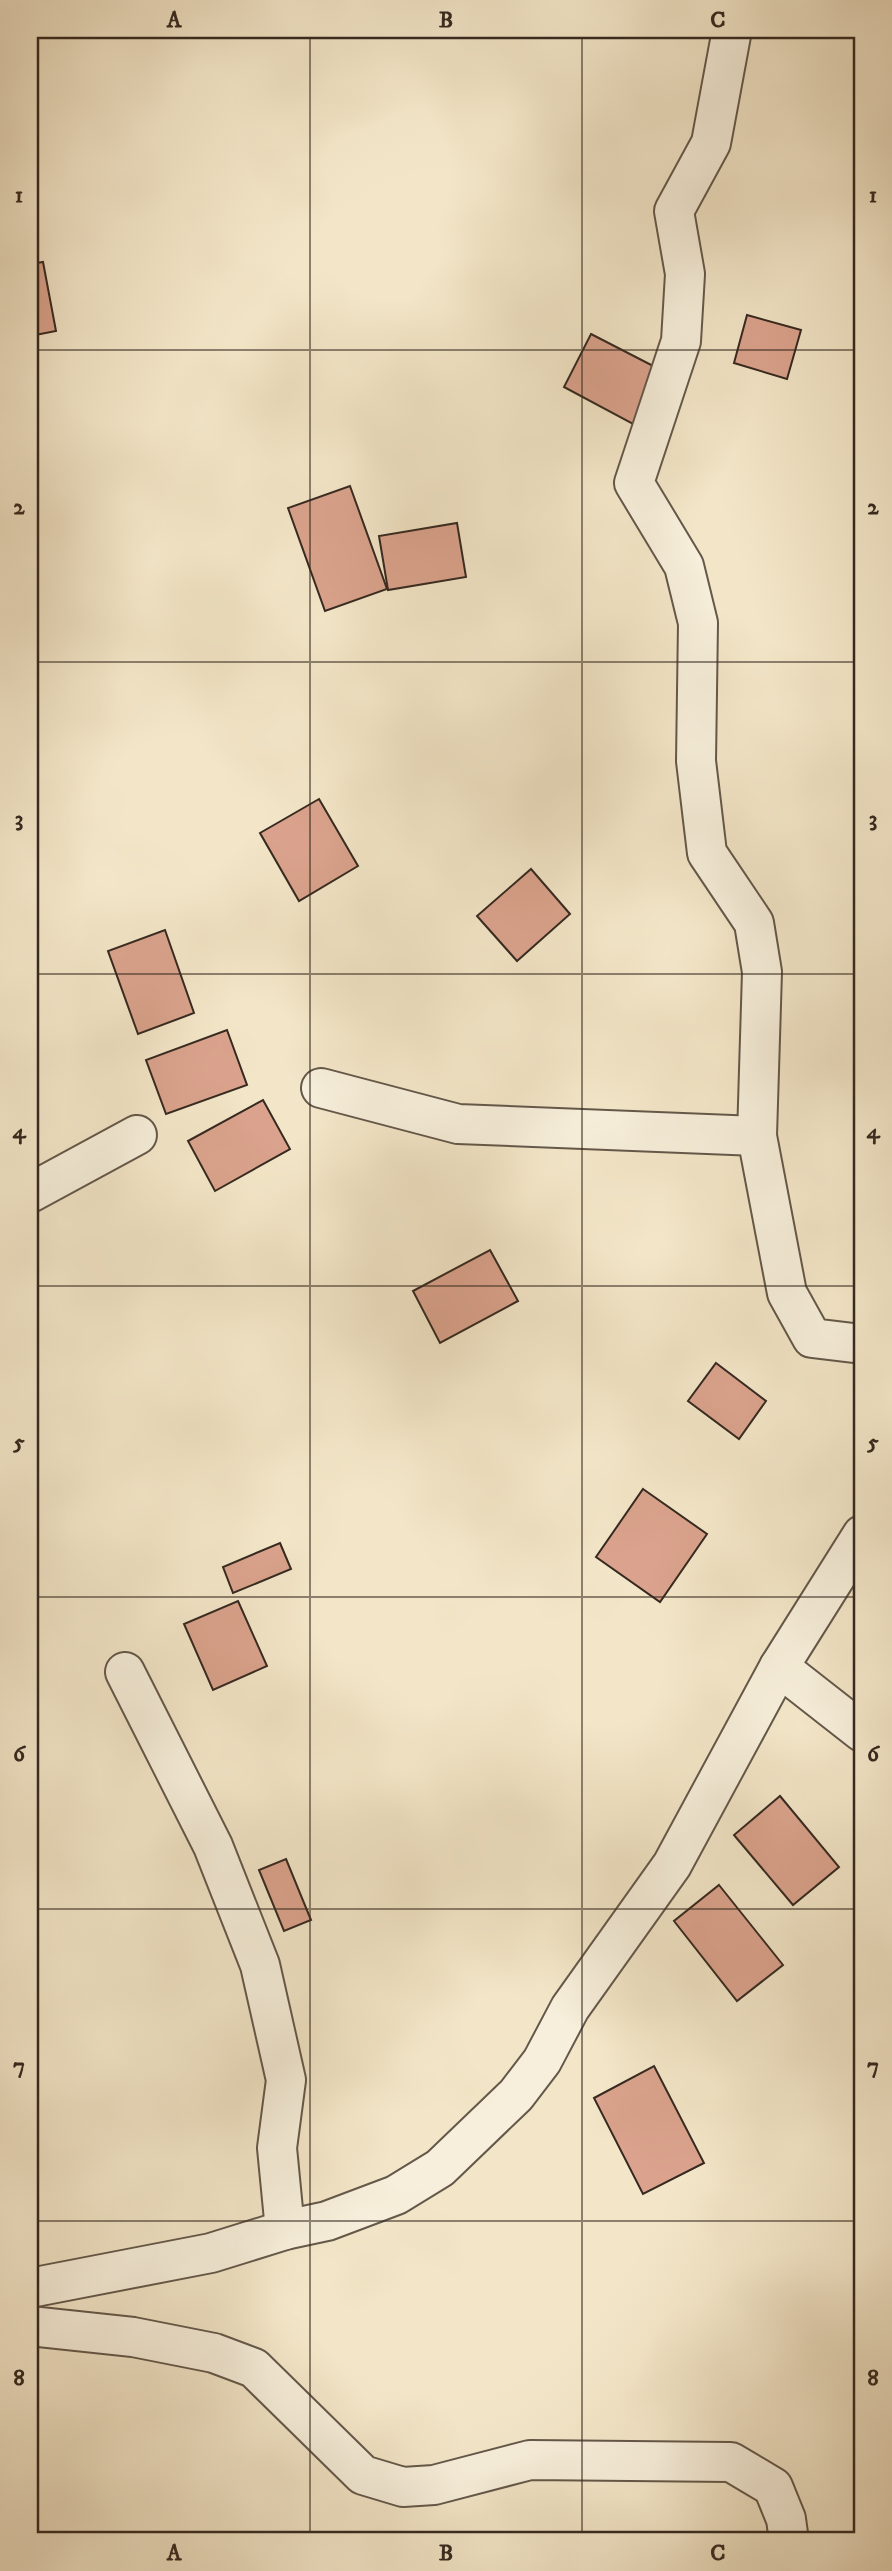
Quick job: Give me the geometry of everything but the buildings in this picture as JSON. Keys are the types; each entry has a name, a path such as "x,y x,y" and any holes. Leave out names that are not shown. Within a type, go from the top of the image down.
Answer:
{"street":[{"path":"732,30 711,143 674,211 685,274 681,341 634,483 684,566 698,623 696,761 707,853 754,923 762,972 757,1136 787,1293 812,1338 862,1344"},
{"path":"321,1088 458,1124 757,1136"},
{"path":"30,1193 137,1135"},
{"path":"30,2288 211,2253 285,2230 327,2221 396,2195 440,2168 516,2095 541,2061 570,2008 672,1865 779,1667 862,1535"},
{"path":"779,1667 862,1732"},
{"path":"125,1672 213,1846 260,1965 286,2080 277,2148 285,2230"},
{"path":"30,2326 133,2337 214,2353 254,2368 363,2475 402,2487 433,2486 530,2460 731,2462 773,2487 786,2519 789,2541"}]}
